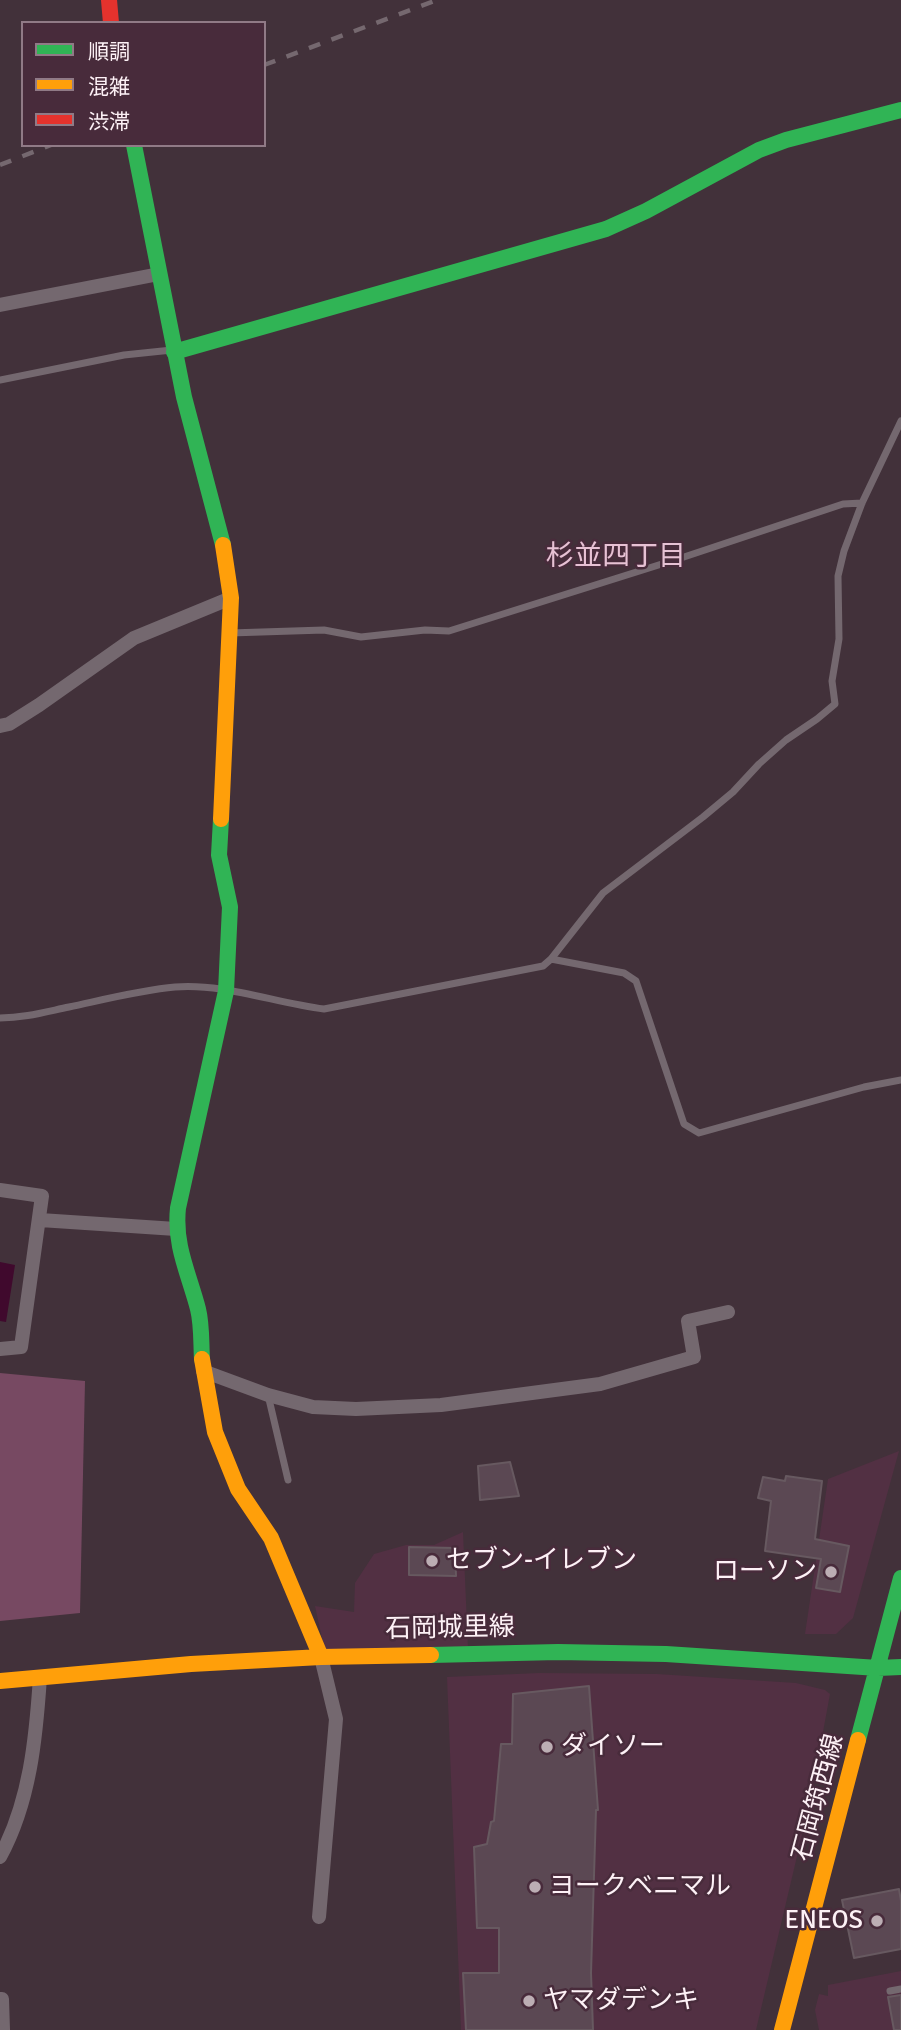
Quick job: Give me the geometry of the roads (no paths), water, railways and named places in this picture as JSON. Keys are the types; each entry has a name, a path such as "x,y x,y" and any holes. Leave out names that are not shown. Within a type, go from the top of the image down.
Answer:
{"street":[{"path":"109,0 111,21"},
{"path":"174,351 606,229 646,211 759,150 786,140 901,110"},
{"path":"134,147 192,435 221,531 229,570 231,598 219,855 230,907 226,991 178,1208 176,1229 188,1280 199,1311 203,1371 215,1432 238,1489 271,1538 321,1657 335,1719 319,1917"},
{"path":"0,305 159,274"},
{"path":"0,726 9,724 38,705 134,638 231,598"},
{"path":"0,1190 42,1196 21,1347 0,1349"},
{"path":"40,1220 176,1229"},
{"path":"203,1371 268,1395 313,1407 356,1409 441,1405 600,1384 694,1357 688,1321 728,1312"},
{"name":"石岡筑西線","path":"782,2030 901,1578"},
{"name":"石岡城里線","path":"0,1681 191,1664 321,1657 558,1651 901,1667"},
{"path":"0,1857 20,1810 34,1747 40,1677"},
{"path":"0,1999 3,2030"}],"lane":[{"path":"0,380 124,355 174,351"},
{"path":"0,1018 32,1016 174,987 203,987 324,1009 542,966 551,959 603,893 713,809 786,740 835,704 832,681 839,639 838,576 844,551 862,503 901,421"},
{"path":"229,633 324,630 360,637 425,630 449,631 671,562 843,504 862,503"},
{"path":"551,959 624,973 636,981 684,1124 699,1133 864,1087 901,1080"},
{"path":"268,1395 288,1480"},
{"path":"890,1991 901,1989"}],"railway":[{"path":"266,64 437,0"},
{"path":"0,165 46,147"}],"place":[{"name":"セブン-イレブン","path":"432,1561"},
{"name":"ローソン","path":"831,1572"},
{"name":"ダイソー","path":"547,1747"},
{"name":"ヨークベニマル","path":"535,1887"},
{"name":"ENEOS","path":"877,1921"},
{"name":"ヤマダデンキ","path":"529,2001"}],"district":[{"name":"杉並四丁目","path":"616,558"}]}
